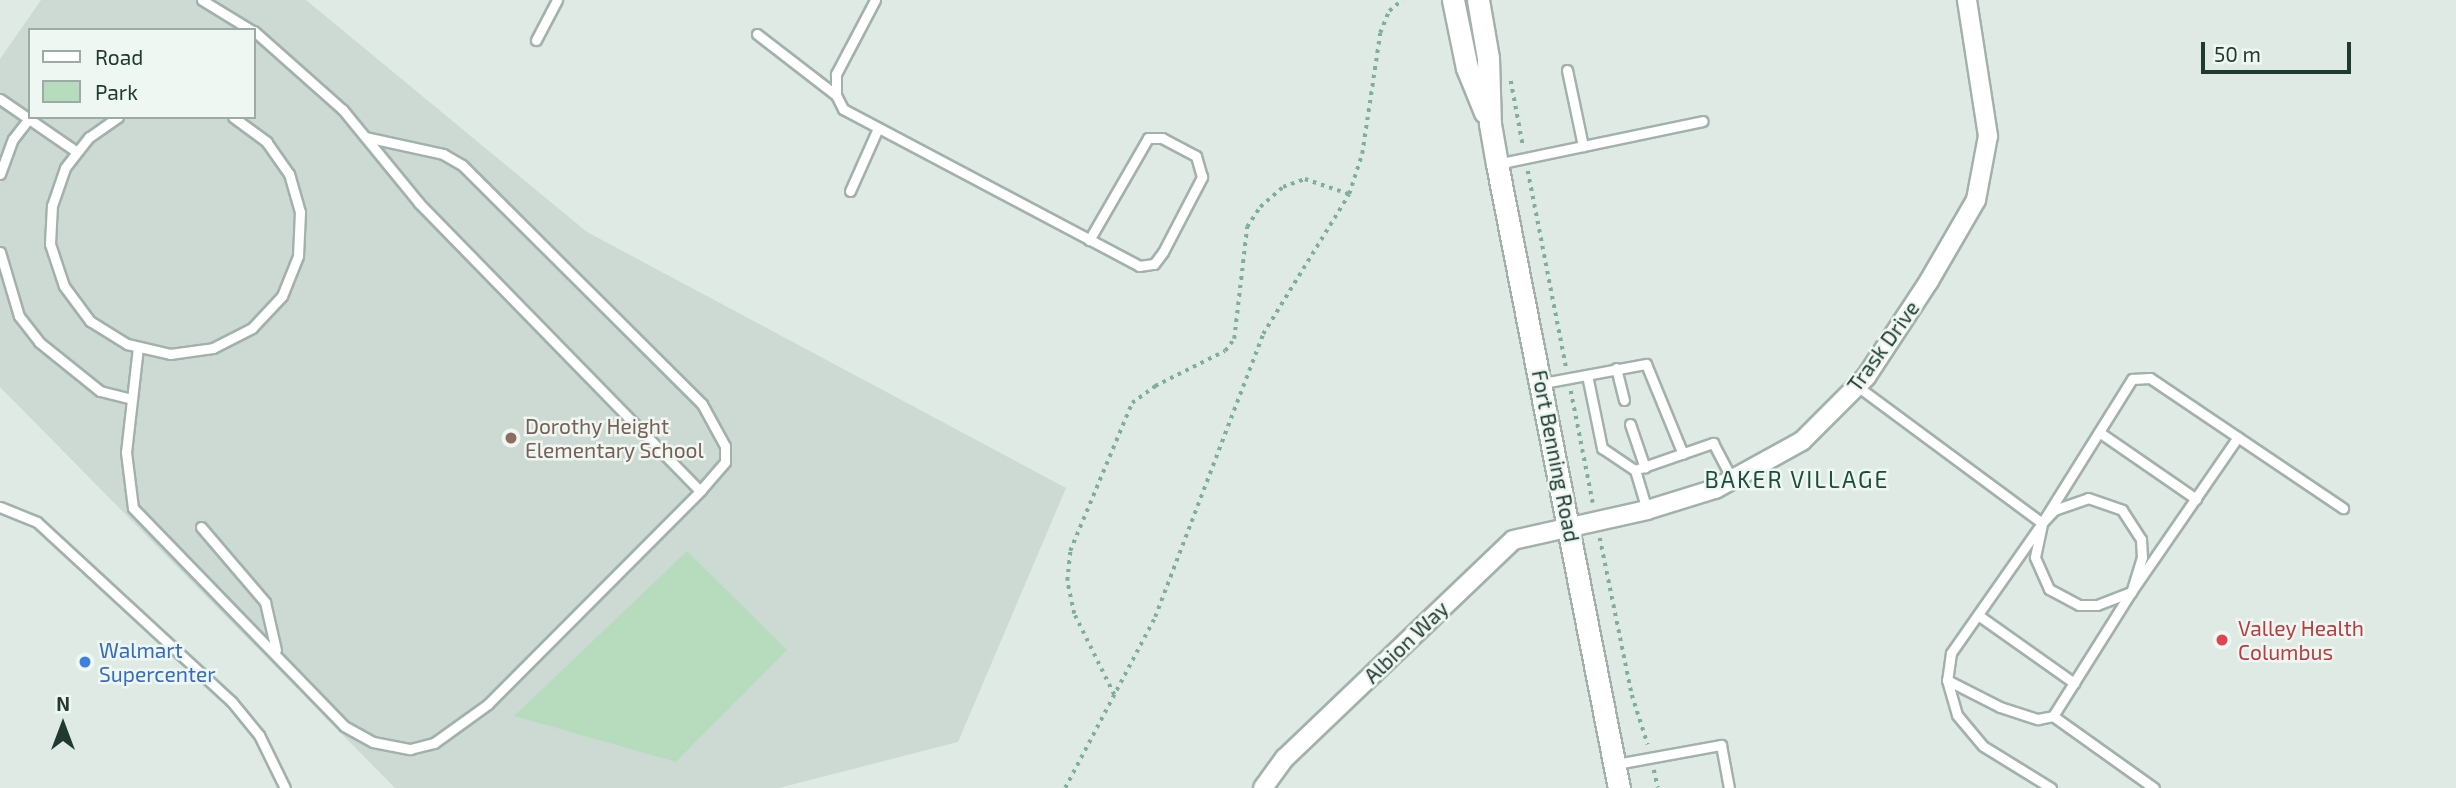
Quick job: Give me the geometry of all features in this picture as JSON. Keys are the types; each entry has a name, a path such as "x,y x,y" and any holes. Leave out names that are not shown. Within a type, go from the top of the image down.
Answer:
{"street":[{"name":"Fort Benning Road","path":"1453,0 1467,68 1490,124"},
{"name":"Fort Benning Road","path":"1478,0 1488,58 1490,124 1497,164 1543,383 1619,788"},
{"name":"Trask Drive","path":"1568,526 1647,510 1715,489 1801,440 1857,386 1929,281 1976,200 1988,136 1972,1"},
{"name":"Albion Way","path":"1264,788 1285,758 1513,540 1568,526"}],"lane":[{"path":"202,0 247,28"},
{"path":"536,40 557,0"},
{"path":"836,95 836,74 875,0"},
{"path":"256,34 334,101 419,203 700,491"},
{"path":"757,34 836,95 844,109 878,128 1089,240 1139,266 1154,264 1202,177 1196,156 1162,138 1148,138 1089,240"},
{"path":"1567,70 1583,146"},
{"path":"0,99 77,152"},
{"path":"115,119 89,137 65,168 52,205 50,244 64,286 90,321 138,346 170,354 213,348 252,328 282,296 299,256 300,212 289,174 267,142 236,119"},
{"path":"0,174 13,139 28,120"},
{"path":"1497,164 1703,121"},
{"path":"850,191 878,128"},
{"path":"138,346 126,476 133,508 277,652 344,726 373,742 410,749 434,743 488,704 700,491 725,462 725,446 702,404 462,165 443,153 366,137"},
{"path":"0,252 19,316 39,342 100,391 131,399"},
{"path":"1543,383 1646,364 1683,454"},
{"path":"1616,368 1624,400"},
{"path":"1587,375 1602,448 1640,469 1713,443 1732,479"},
{"path":"2051,788 1983,746 1957,715 1947,680 1951,653 2042,523 2132,379 2150,378 2343,508"},
{"path":"1857,386 2042,523"},
{"path":"1630,424 1647,510"},
{"path":"2099,432 2196,499"},
{"path":"1947,680 2000,707 2038,719 2053,716 2131,592 2238,437"},
{"path":"2088,498 2122,510 2141,539 2142,557 2131,592 2097,605 2079,605 2049,589 2035,557 2042,523 2054,510 2088,498"},
{"path":"0,508 37,522 232,702 259,735 285,788"},
{"path":"201,527 265,602 277,652"},
{"path":"1978,615 2074,683"},
{"path":"2053,716 2154,788"},
{"path":"1614,764 1721,745 1729,788"}],"path":[{"path":"1065,788 1155,617 1263,334 1349,194 1362,153 1380,33 1389,11 1402,0"},
{"path":"1510,76 1632,695 1652,757 1658,788"},
{"path":"1114,695 1074,614 1067,581 1069,551 1132,403 1155,387 1225,351 1234,339 1247,227 1260,207 1283,187 1305,179 1349,194"}],"shaded area":[{"name":"Dorothy Height Elementary School","path":"41,0 306,0 587,232 1066,488 958,742 779,788 395,788 0,387 0,59"}],"green space":[{"path":"687,551 787,650 676,762 514,716"}],"place":[{"name":"Dorothy Height Elementary School","path":"511,438"},
{"name":"Valley Health Columbus","path":"2222,640"},
{"name":"Walmart Supercenter","path":"85,662"}],"district":[{"name":"BAKER VILLAGE","path":"1797,479"}]}
